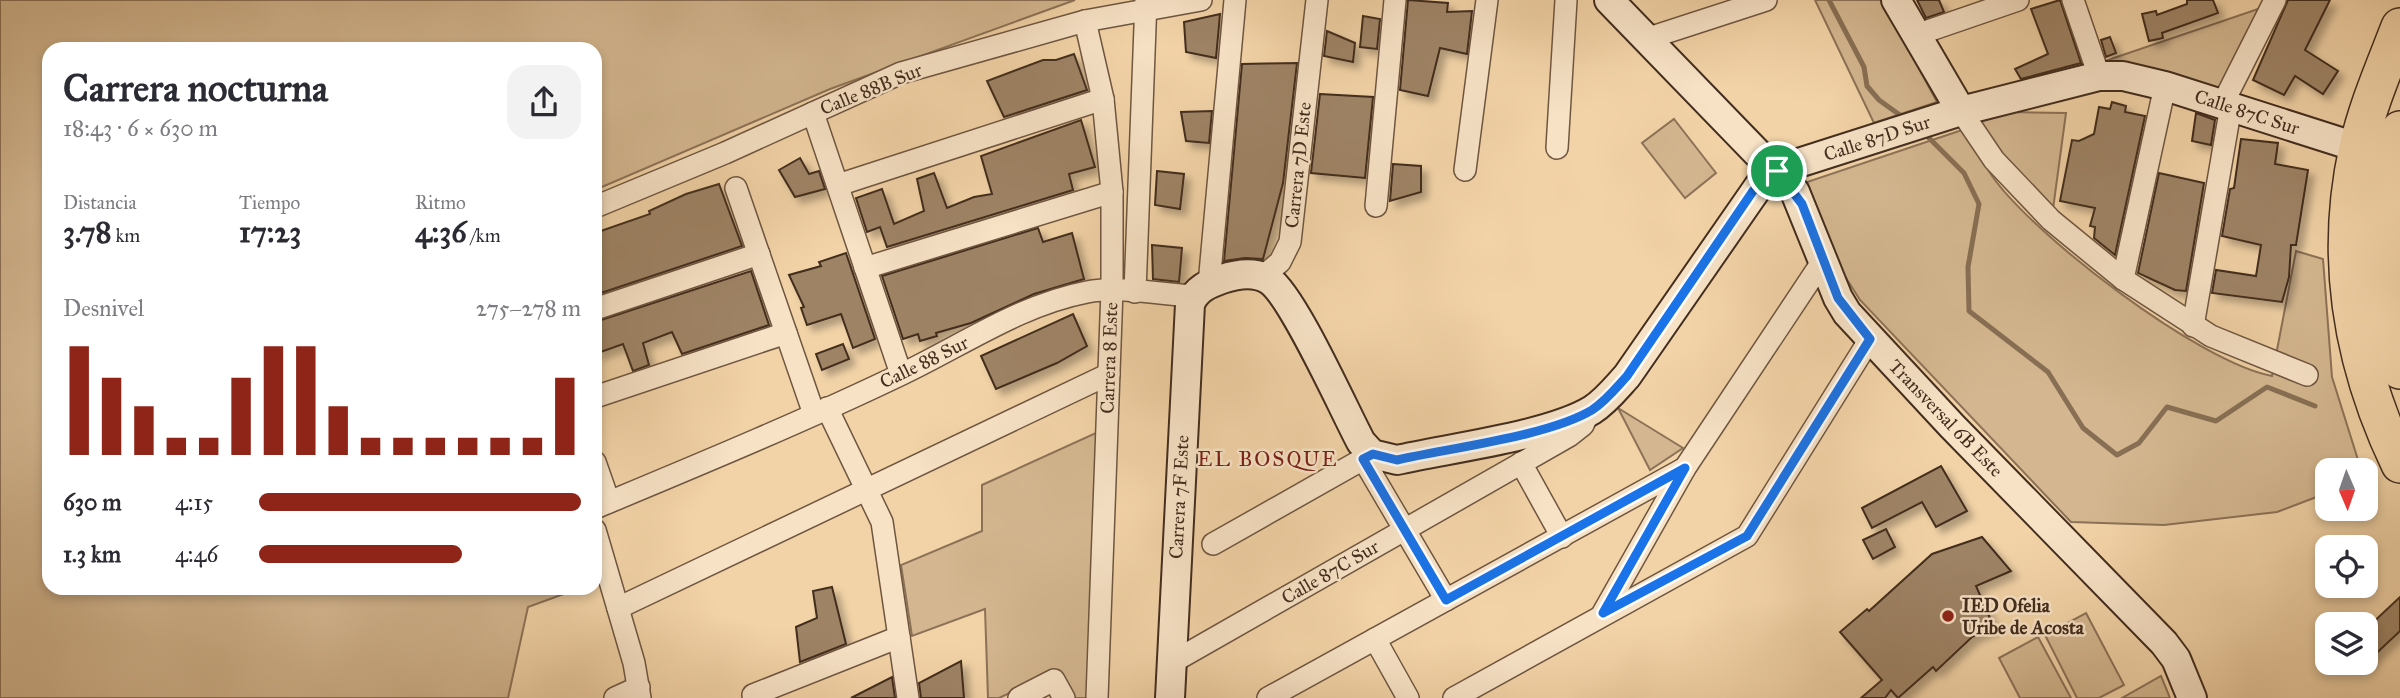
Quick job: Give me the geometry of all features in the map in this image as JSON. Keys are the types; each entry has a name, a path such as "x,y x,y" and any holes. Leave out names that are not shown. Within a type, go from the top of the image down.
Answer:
{"highway":[{"path":"2400,27 2358,147 2346,234 2350,305 2368,389 2400,464"},
{"path":"2396,144 2383,236 2400,370"}],"street":[{"name":"Calle 88B Sur","path":"602,204 725,153 901,74 1145,6 1201,0"},
{"name":"Carrera 7F Este","path":"1170,698 1185,372 1201,290 1235,0"},
{"name":"Carrera 7D Este","path":"1262,277 1280,262 1290,242 1317,0"},
{"path":"1376,206 1395,0"},
{"path":"1465,170 1487,0"},
{"path":"1557,149 1566,0"},
{"name":"Transversal 6B Este","path":"1609,0 1777,171 1802,204 1838,298 1870,339 2164,643 2180,668 2192,698"},
{"path":"1646,40 1766,0"},
{"path":"1896,0 1961,111 1994,160 2051,220 2123,279 2193,326 2237,349 2307,375"},
{"path":"1916,35 2018,0"},
{"path":"2073,0 2099,76"},
{"path":"2193,326 2227,105 2275,0"},
{"name":"Carrera 8 Este","path":"1135,292 1145,6"},
{"name":"Carrera 8 Este","path":"1085,21 1103,99 1112,192 1112,290 1097,698"},
{"name":"Calle 87C Sur","path":"2099,76 2123,76 2165,86 2358,147 2396,144"},
{"name":"Calle 87D Sur","path":"1368,457 1397,460 1552,426 1590,411 1605,400 1627,376 1753,191 1777,171 1961,111 2099,76"},
{"path":"2123,279 2165,86"},
{"path":"838,185 1103,99"},
{"path":"813,113 901,374"},
{"path":"736,188 786,333 820,411 882,522 908,698"},
{"path":"865,268 1112,192"},
{"path":"602,307 759,254"},
{"path":"1603,613 1685,468 1824,259"},
{"name":"Calle 88 Sur","path":"602,505 820,411 1021,314 1061,299 1112,290 1201,290 1234,275 1262,277"},
{"path":"1262,277 1276,286 1291,308 1405,530 1446,600"},
{"path":"602,395 786,333"},
{"path":"1454,698 1603,613 1747,536 1870,339"},
{"path":"618,608 1109,374"},
{"name":"Calle 87C Sur","path":"1171,663 1569,436 1583,425 1590,411"},
{"path":"1213,544 1368,457"},
{"path":"1521,463 1562,537"},
{"path":"1268,698 1685,468"},
{"path":"602,554 639,692 615,698"},
{"path":"753,695 899,637"},
{"path":"1375,639 1408,698"},
{"path":"1019,698 1059,689"}],"shaded area":[{"path":"0,0 1075,0 830,89 602,187 602,42 42,42 42,595 561,595 528,607 508,698 0,698"},
{"path":"1815,0 1882,0 1937,102 1874,123"},
{"path":"2261,8 2219,92 2096,64"},
{"path":"2009,112 2066,113 2053,209 2015,178 1980,122"},
{"path":"1674,119 1716,173 1685,198 1642,143"},
{"path":"1965,129 1992,176 2013,201 2080,262 2121,294 2204,348 2241,366 2272,376 2296,251 2323,259 2332,377 2357,458 2315,458 2315,498 2277,512 2164,525 2071,522 1860,300 1841,270 1807,182"},
{"path":"1618,408 1683,448 1650,470"},
{"path":"1098,432 1088,698 1075,698 1059,670 999,698 988,698 985,609 912,636 901,565 982,531 982,485"},
{"path":"2086,613 2124,685 2099,698 2077,698 2045,635"},
{"path":"2038,637 2071,698 2020,698 1999,658"},
{"path":"2161,676 2170,698 2122,698"}],"building":[{"path":"1408,0 1448,3 1447,12 1472,11 1467,54 1440,48 1428,96 1400,90"},
{"path":"1917,0 1939,0 1944,12 1926,18"},
{"path":"2060,0 2081,63 2021,79 2015,69 2048,54 2031,9"},
{"path":"2187,0 2213,0 2218,13 2162,33 2163,38 2149,41 2142,14 2156,11 2157,15 2187,4"},
{"path":"2288,0 2330,0 2305,50 2338,71 2323,94 2295,76 2284,95 2253,80"},
{"path":"1220,14 1216,58 1186,52 1184,22"},
{"path":"1363,16 1380,19 1377,49 1360,47"},
{"path":"1327,31 1355,43 1353,62 1324,56"},
{"path":"2110,37 2116,53 2106,57 2101,40"},
{"path":"1074,54 1087,90 1004,117 987,81 1043,60 1056,60"},
{"path":"1297,63 1283,183 1263,259 1224,261 1242,64"},
{"path":"1320,94 1373,97 1365,178 1311,173"},
{"path":"2112,102 2126,106 2125,112 2145,116 2115,255 2094,238 2095,227 2090,226 2095,208 2060,201 2072,140 2079,141 2094,134 2099,107 2110,109"},
{"path":"1212,111 1209,143 1186,141 1181,112"},
{"path":"2196,113 2215,120 2211,145 2192,141"},
{"path":"1081,120 1095,167 1069,174 1073,190 887,247 880,227 867,232 856,198 882,189 894,224 924,211 917,179 934,173 947,208 974,197 992,194 981,156"},
{"path":"2241,139 2278,143 2275,164 2308,170 2296,245 2291,245 2289,277 2282,302 2212,293 2216,270 2256,276 2261,245 2222,236 2230,189 2234,188"},
{"path":"800,158 809,174 819,171 825,189 795,197 779,170"},
{"path":"1393,164 1421,166 1421,192 1390,201"},
{"path":"1157,171 1184,174 1180,209 1155,205"},
{"path":"2159,173 2204,183 2186,291 2175,290 2138,273"},
{"path":"719,184 742,246 602,293 602,231 650,214 649,211 686,194"},
{"path":"1038,228 1043,242 1072,233 1084,279 1034,294 971,323 936,333 937,336 920,341 918,334 903,339 882,276"},
{"path":"1152,245 1182,248 1179,282 1153,279"},
{"path":"846,253 875,339 853,348 841,314 807,325 801,308 804,307 789,275 821,266 819,262"},
{"path":"751,271 769,325 682,354 672,332 643,343 649,365 633,371 623,344 602,352 602,320"},
{"path":"1073,314 1087,346 1057,363 996,389 981,356"},
{"path":"843,344 849,359 822,370 816,354"},
{"path":"1941,466 1967,511 1936,527 1922,502 1872,528 1862,508"},
{"path":"1886,529 1895,547 1873,559 1863,540"},
{"path":"1982,537 2011,571 1976,586 1994,627 1972,637 1936,671 1933,667 1898,698 1891,690 1885,698 1861,698 1882,680 1840,632 1867,609 1869,611 1932,554"},
{"path":"832,587 846,644 800,662 796,627 817,618 813,591"},
{"path":"2400,597 2400,631 2378,652 2378,618"},
{"path":"961,661 964,698 921,698 919,683"},
{"path":"892,677 895,698 851,698"}],"waterway":[{"path":"1829,0 1864,67 1867,86 1879,100 1904,118"},
{"path":"1923,132 1964,173 1979,204 1968,267 1969,311 2048,372 2083,428 2117,455 2139,443 2167,407 2216,421 2267,387 2315,406"}],"place":[{"name":"IED Ofelia Uribe de Acosta","path":"1948,616"}],"district":[{"name":"EL BOSQUE","path":"1268,459"}],"route":[{"path":"1777,171 1802,204 1838,298 1847,313 1870,339 1747,536 1603,613 1685,468 1446,600 1363,459 1373,454 1384,459 1397,460 1552,426 1590,411 1605,400 1627,376 1753,191 1777,171"}]}
